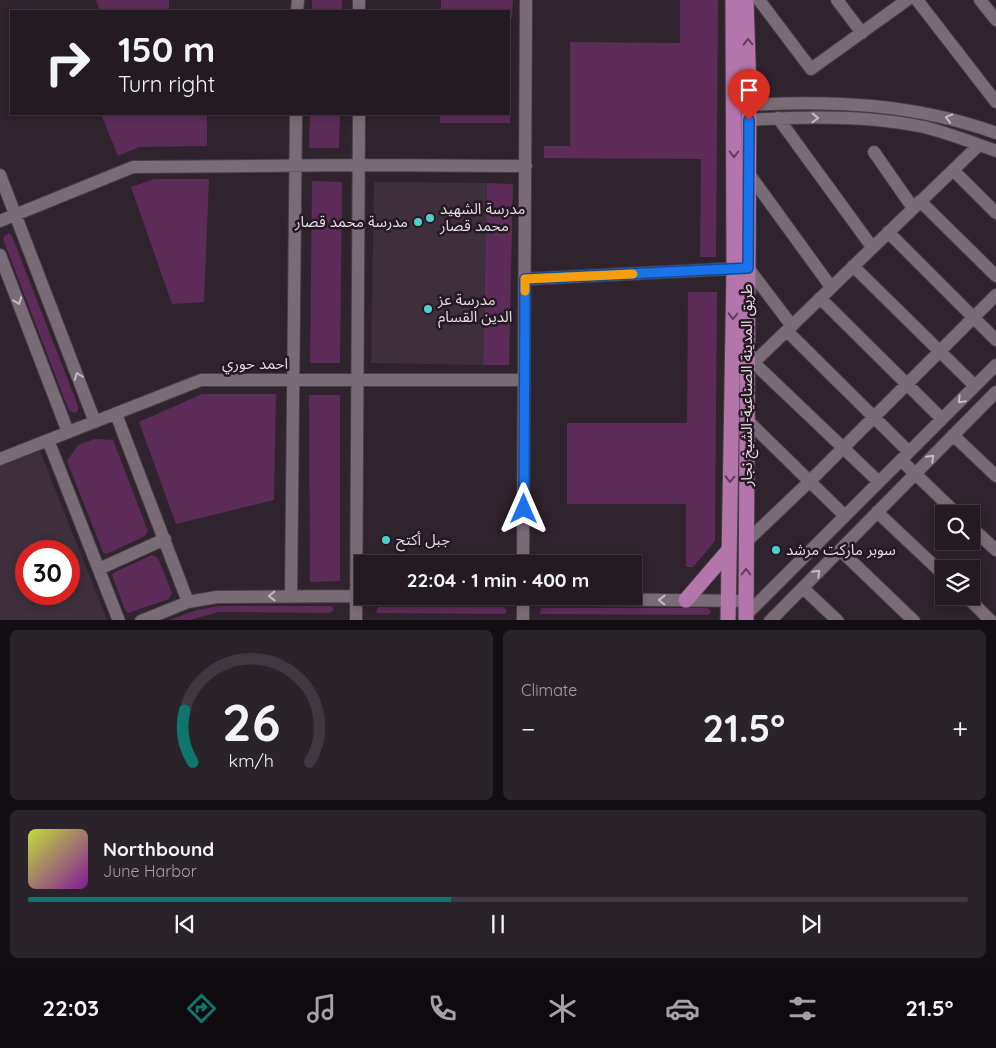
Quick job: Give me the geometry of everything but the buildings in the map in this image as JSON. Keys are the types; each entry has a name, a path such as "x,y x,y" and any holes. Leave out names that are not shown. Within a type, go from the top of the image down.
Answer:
{"main road":[{"path":"728,620 729,550 741,269 734,0"},
{"name":"طريق المدينة الصناعية-الشيخ نجار","path":"746,0 749,174 741,269 751,365 747,420 746,612"},
{"path":"686,600 729,550"}],"street":[{"path":"523,555 526,0"},
{"path":"759,0 811,69 907,0"},
{"path":"836,0 862,33"},
{"path":"917,0 996,102"},
{"path":"980,0 996,20"},
{"path":"749,104 877,105 940,116 996,133"},
{"path":"875,120 877,105"},
{"path":"291,596 296,115"},
{"path":"356,555 359,115"},
{"path":"749,120 778,118 875,120 925,128 996,151"},
{"path":"778,118 872,247"},
{"path":"879,482 751,365 979,145"},
{"path":"874,152 916,204 996,276"},
{"path":"0,221 133,167 295,165 526,166"},
{"path":"953,170 996,213"},
{"path":"749,174 831,288"},
{"path":"0,175 96,422"},
{"path":"888,232 996,340"},
{"path":"0,255 68,432"},
{"path":"854,266 975,386"},
{"path":"525,279 741,269 789,328 874,417 905,456 915,474 948,505"},
{"path":"746,542 810,481 996,295"},
{"path":"820,298 942,419"},
{"path":"642,599 729,600 746,612 996,365"},
{"name":"احمد حوري","path":"0,459 201,380 524,380"},
{"path":"770,620 953,435 994,399"},
{"path":"116,414 188,602"},
{"path":"747,420 845,516"},
{"path":"953,435 996,476"},
{"path":"48,440 119,620"},
{"path":"877,512 935,567"},
{"path":"980,535 996,550"},
{"path":"98,570 165,539"},
{"path":"840,550 914,620"},
{"path":"803,588 838,620"},
{"path":"141,620 188,602 217,597 354,596"},
{"path":"356,605 356,620"},
{"path":"523,605 523,620"},
{"path":"975,605 991,620"}],"shaded area":[{"path":"96,0 169,0 169,10 100,10"},
{"path":"312,0 342,0 342,10 312,10"},
{"path":"441,0 513,0 512,18 510,18 510,10 441,10"},
{"path":"680,0 718,0 716,257 700,257 701,159 544,158 544,146 570,146 570,42 680,43"},
{"path":"511,96 510,123 440,123 440,115 510,115"},
{"path":"101,115 207,115 207,146 140,147 118,156"},
{"path":"310,115 340,115 339,148 309,148"},
{"path":"154,179 209,179 204,302 172,304 131,187"},
{"path":"312,181 342,182 340,363 310,363"},
{"name":"مدرسة عز الدين القسام","path":"374,182 487,183 483,365 371,363"},
{"path":"487,183 513,184 509,365 483,365"},
{"path":"9,233 12,236 78,406 78,411 75,413 69,411 3,239"},
{"path":"688,292 717,292 715,541 693,567 686,567 686,504 567,504 567,423 687,423"},
{"path":"202,394 276,394 274,500 176,524 139,422"},
{"path":"309,395 340,395 340,581 310,582"},
{"path":"95,439 113,440 148,531 145,536 106,554 103,552 67,461 78,445"},
{"path":"40,451 75,540 15,540 15,605 80,605 80,552 107,620 0,620 0,466"},
{"path":"152,555 158,558 172,593 169,599 128,613 125,610 112,575"},
{"path":"219,606 332,606 334,610 329,613 218,612 190,620 169,620 197,610"},
{"path":"378,607 504,607 507,611 505,614 378,613 376,612"},
{"path":"541,608 708,608 711,612 708,615 541,614"}],"slow traffic":[{"path":"525,291 525,279 633,274"}],"place":[{"name":"مدرسة الشهيد محمد قصار","path":"430,218"},
{"name":"مدرسة محمد قصار","path":"418,222"},
{"name":"مدرسة عز الدين القسام","path":"428,309"},
{"name":"جبل أكتح","path":"386,540"},
{"name":"سوبر ماركت مرشد","path":"776,550"}],"route":[{"path":"524,509 525,279 748,268 749,120"}]}
